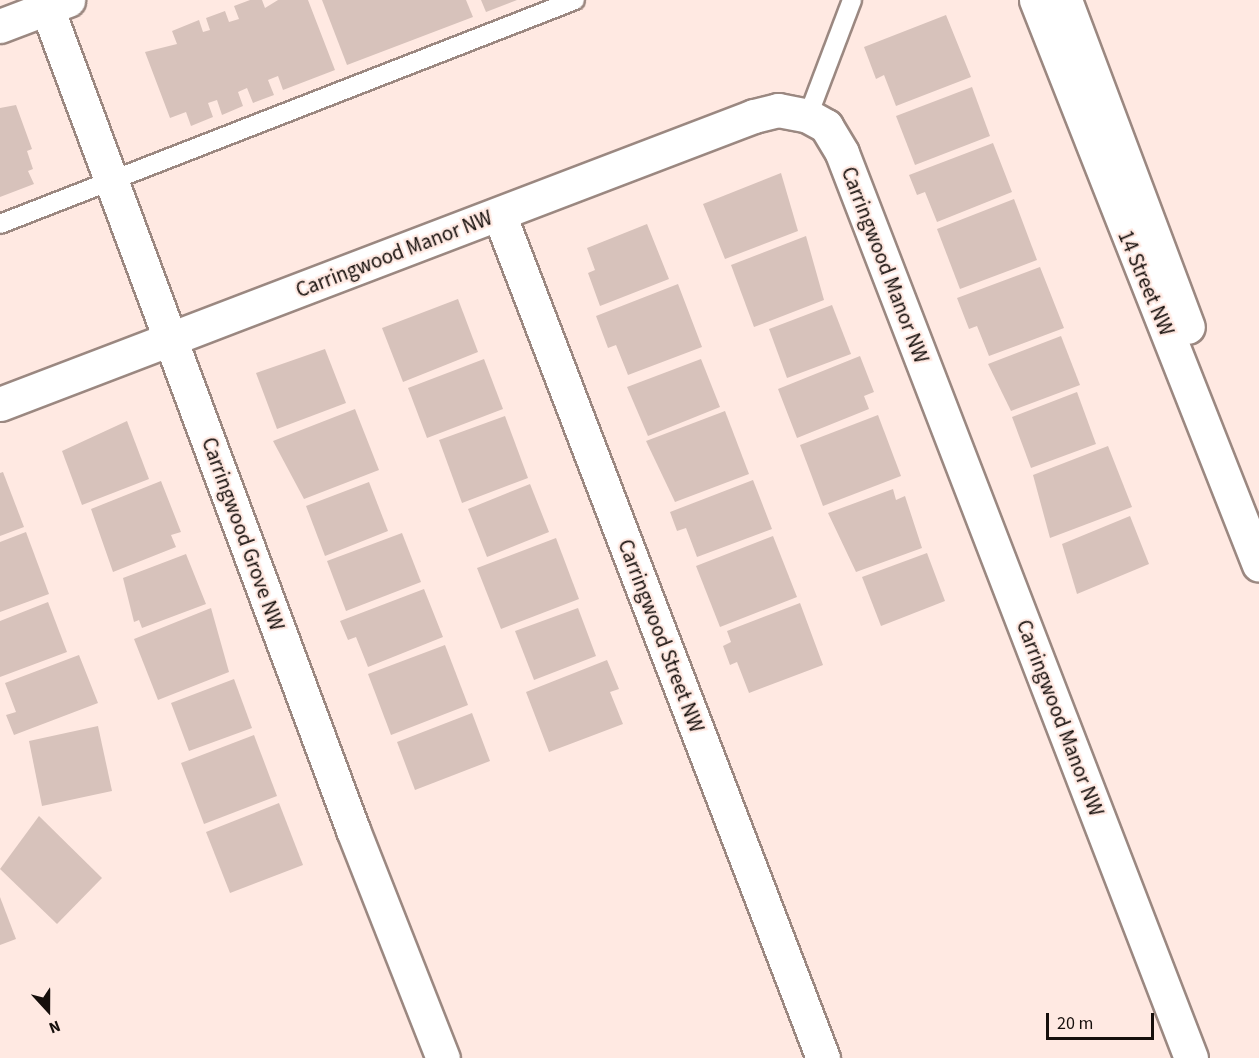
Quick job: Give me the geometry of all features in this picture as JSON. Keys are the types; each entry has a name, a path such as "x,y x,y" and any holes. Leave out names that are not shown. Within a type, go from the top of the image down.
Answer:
{"street":[{"name":"14 Street NW","path":"1036,0 1259,565"},
{"name":"14 Street NW","path":"1065,0 1259,507"},
{"name":"Carringwood Grove NW","path":"53,3 113,180 443,1058"},
{"path":"0,26 53,3"},
{"name":"Carringwood Manor NW","path":"0,404 754,116 778,110 808,116 826,126 842,153 1191,1058"},
{"name":"Carringwood Street NW","path":"499,214 823,1058"}],"lane":[{"path":"0,224 575,0"},
{"path":"808,116 852,0"}],"building":[{"path":"250,0 262,0 265,8 278,0 308,0 335,70 283,90 278,76 268,80 274,95 253,103 247,88 238,92 243,106 222,115 217,100 208,103 213,117 191,126 186,112 170,118 145,52 177,44 172,31 199,20 203,32 210,30 206,18 225,11 229,22 239,19 234,6"},
{"path":"322,0 466,0 473,17 347,65"},
{"path":"481,0 517,0 486,12"},
{"path":"946,15 971,77 896,106 884,75 876,79 864,47"},
{"path":"972,87 990,136 915,165 896,116"},
{"path":"16,105 32,149 27,151 33,169 28,171 34,184 0,197 0,108"},
{"path":"993,143 1012,192 937,222 925,192 917,195 909,175"},
{"path":"781,173 798,231 725,259 703,204"},
{"path":"1014,199 1037,260 960,289 937,229"},
{"path":"647,224 669,279 600,306 588,273 595,270 587,248"},
{"path":"806,236 824,300 754,327 731,265"},
{"path":"1040,267 1064,328 989,356 977,326 969,329 957,298"},
{"path":"678,284 702,347 628,375 616,345 608,348 596,316"},
{"path":"458,299 478,352 403,382 382,328"},
{"path":"832,305 851,354 787,378 769,329"},
{"path":"1061,336 1080,385 1011,411 988,364"},
{"path":"325,349 346,403 277,429 256,373"},
{"path":"860,356 874,392 864,396 869,409 797,438 778,389"},
{"path":"484,359 503,409 427,438 408,388"},
{"path":"701,359 720,407 648,436 627,387"},
{"path":"1077,392 1096,444 1031,468 1012,417"},
{"path":"355,409 379,470 304,499 273,441"},
{"path":"725,411 749,474 675,502 646,441"},
{"path":"878,415 901,476 823,506 800,445"},
{"path":"505,416 528,478 462,503 439,440"},
{"path":"127,421 149,479 82,505 62,451"},
{"path":"1108,446 1132,507 1050,538 1033,475"},
{"path":"3,472 24,527 0,536 0,473"},
{"path":"753,480 772,529 697,557 686,528 677,531 670,512"},
{"path":"161,481 181,532 171,535 176,547 113,572 91,509"},
{"path":"369,482 388,531 325,556 306,506"},
{"path":"530,484 549,532 487,557 468,509"},
{"path":"893,489 896,500 905,496 922,548 856,572 828,513"},
{"path":"1130,516 1149,564 1077,594 1062,544"},
{"path":"26,532 49,594 0,612 0,542"},
{"path":"402,533 421,582 346,611 327,561"},
{"path":"773,536 797,597 720,627 696,566"},
{"path":"556,538 579,599 501,629 477,568"},
{"path":"927,553 945,601 881,626 862,577"},
{"path":"186,554 206,604 142,628 139,620 134,622 123,578"},
{"path":"424,589 443,637 368,667 356,637 348,640 340,621"},
{"path":"48,602 67,652 0,677 0,621"},
{"path":"800,603 823,665 749,693 737,662 730,665 723,646 731,642 727,631"},
{"path":"211,608 229,672 158,700 134,639"},
{"path":"578,608 596,656 534,680 515,631"},
{"path":"445,645 468,705 391,735 368,674"},
{"path":"79,655 98,703 14,735 6,715 16,712 5,683"},
{"path":"607,660 619,689 610,692 623,724 549,752 526,692"},
{"path":"234,679 252,728 189,751 171,703"},
{"path":"472,713 490,761 415,790 397,742"},
{"path":"98,726 112,791 42,806 29,741"},
{"path":"254,735 277,796 204,824 181,763"},
{"path":"279,803 303,865 230,893 206,832"},
{"path":"39,816 102,878 57,924 0,869"},
{"path":"0,897 16,939 0,945"}]}
